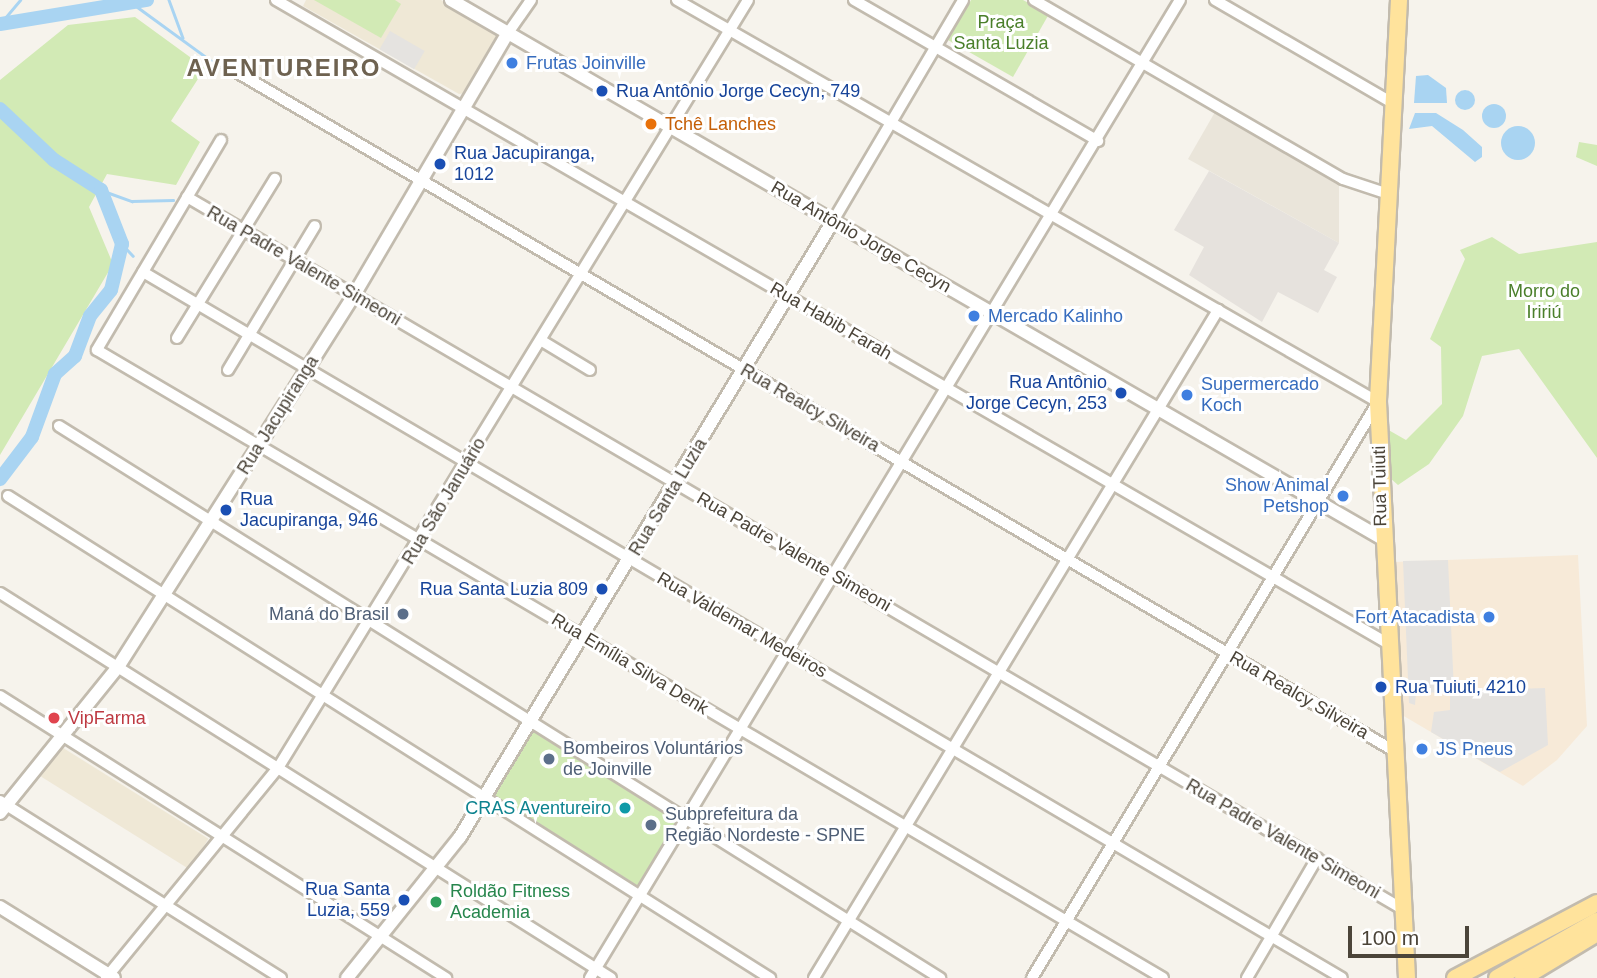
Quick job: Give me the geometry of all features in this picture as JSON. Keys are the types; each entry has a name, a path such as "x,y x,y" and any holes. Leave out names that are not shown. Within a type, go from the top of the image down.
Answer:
{"main road":[{"name":"Rua Tuiuti","path":"1399,0 1378,402 1391,749 1401,908 1410,976"},
{"path":"1455,978 1597,903"},
{"path":"1475,978 1597,909"},
{"path":"1497,978 1597,921"},
{"path":"1523,978 1597,933"}],"street":[{"name":"Rua Habib Farah","path":"276,0 1387,643"},
{"name":"Rua Antônio Jorge Cecyn","path":"451,0 1381,538"},
{"name":"Rua Jacupiranga","path":"2,806 118,667 354,295 508,33 531,0"},
{"path":"677,0 1378,402 1064,919 1032,978"},
{"name":"Rua São Januário","path":"109,977 278,768 371,621 748,0"},
{"path":"854,0 1098,141"},
{"name":"Rua Santa Luzia","path":"348,978 439,870 745,370 963,0"},
{"path":"1034,0 1343,179 1388,194"},
{"path":"590,978 690,821 995,315 1180,0"},
{"path":"1215,0 1393,103"},
{"name":"Rua Realcy Silveira","path":"228,67 1391,749"},
{"path":"143,272 220,140"},
{"path":"177,338 275,179"},
{"name":"Rua Padre Valente Simeoni","path":"187,197 1401,908"},
{"path":"228,370 315,226"},
{"name":"Rua Valdemar Medeiros","path":"143,272 1342,978"},
{"name":"Rua Emília Silva Denk","path":"143,272 97,350 1163,978"},
{"path":"814,978 1218,310"},
{"path":"542,341 590,370"},
{"path":"59,426 940,978"},
{"path":"8,496 770,978"},
{"path":"0,593 611,978"},
{"path":"0,696 446,978"},
{"path":"2,806 281,978"},
{"path":"1247,978 1317,858"},
{"path":"0,907 109,977"}],"shaded area":[{"path":"306,0 441,0 500,35 466,93 459,94 303,6"},
{"path":"390,31 425,51 414,69 380,49"},
{"path":"1215,112 1339,183 1339,243 1188,159"},
{"path":"1209,171 1339,243 1324,270 1337,277 1318,313 1278,292 1262,322 1189,275 1204,247 1174,230"},
{"name":"Fort Atacadista","path":"1578,555 1587,726 1557,760 1523,786 1402,715 1394,562"},
{"path":"1448,560 1454,691 1545,688 1548,745 1500,772 1431,732 1434,712 1450,710 1450,692 1416,693 1415,705 1409,703 1403,561"},
{"path":"60,746 208,839 189,869 41,777"}],"green space":[{"path":"314,0 395,0 401,4 381,38"},
{"name":"Praça Santa Luzia","path":"971,0 1023,0 1049,14 1013,77 948,40"},
{"path":"135,17 205,68 171,121 200,142 176,185 107,174 89,207 113,264 0,455 0,80 68,25"},
{"path":"1579,142 1597,145 1597,166 1576,157"},
{"name":"Morro do Iririú","path":"1492,237 1519,254 1597,242 1597,458 1519,349 1482,356 1463,416 1429,464 1398,485 1390,478 1385,428 1406,440 1442,404 1441,347 1430,339 1465,259 1460,250"},
{"path":"532,730 680,823 640,887 492,794"}],"water":[{"path":"1428,75 1446,88 1447,103 1414,103 1416,76"},
{"path":"1465,90 1472,93 1475,100 1472,107 1465,110 1458,107 1455,100 1458,93"},
{"path":"1494,104 1503,107 1506,116 1503,125 1494,128 1485,125 1482,116 1485,107"},
{"path":"1415,113 1436,113 1463,130 1482,147 1482,157 1475,162 1432,126 1409,129"},
{"path":"1518,126 1530,131 1535,143 1530,155 1518,160 1506,155 1501,143 1506,131"}],"waterway":[{"path":"0,24 20,0"},
{"path":"125,0 125,5"},
{"path":"0,24 147,0"},
{"path":"169,0 183,38"},
{"path":"132,3 217,65"},
{"path":"0,109 54,160 101,190 122,244 111,290 90,316 75,356 55,374 32,437 0,479"},
{"path":"101,190 132,201 173,200"},
{"path":"122,244 133,256"}],"place":[{"name":"Frutas Joinville","path":"512,63"},
{"name":"Rua Antônio Jorge Cecyn, 749","path":"602,91"},
{"name":"Tchê Lanches","path":"651,124"},
{"name":"Rua Jacupiranga, 1012","path":"440,164"},
{"name":"Mercado Kalinho","path":"974,316"},
{"name":"Rua Antônio Jorge Cecyn, 253","path":"1121,393"},
{"name":"Supermercado Koch","path":"1187,395"},
{"name":"Show Animal Petshop","path":"1343,496"},
{"name":"Rua Jacupiranga, 946","path":"226,510"},
{"name":"Rua Santa Luzia 809","path":"602,589"},
{"name":"Maná do Brasil","path":"403,614"},
{"name":"Fort Atacadista","path":"1489,617"},
{"name":"Rua Tuiuti, 4210","path":"1381,687"},
{"name":"VipFarma","path":"54,718"},
{"name":"JS Pneus","path":"1422,749"},
{"name":"Bombeiros Voluntários de Joinville","path":"549,759"},
{"name":"CRAS Aventureiro","path":"625,808"},
{"name":"Subprefeitura da Região Nordeste - SPNE","path":"651,825"},
{"name":"Rua Santa Luzia, 559","path":"404,900"},
{"name":"Roldão Fitness Academia","path":"436,902"}],"district":[{"name":"AVENTUREIRO","path":"284,68"}]}
